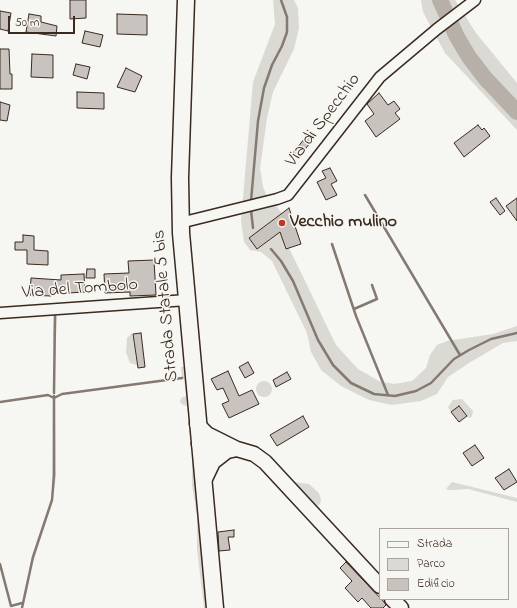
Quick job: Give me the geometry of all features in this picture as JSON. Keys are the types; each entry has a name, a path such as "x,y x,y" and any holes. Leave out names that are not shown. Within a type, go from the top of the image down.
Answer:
{"main road":[{"name":"Strada Statale 5 bis","path":"186,0 180,223 197,424 215,608"},
{"path":"197,424 204,432 229,447"},
{"path":"199,444 207,439 254,454 269,466 379,585"},
{"path":"203,484 213,462 229,447"},
{"path":"393,600 401,608"}],"street":[{"name":"Via di Specchio","path":"180,223 277,200 288,195 374,83 393,65 437,29 472,3"},
{"name":"Via del Tombolo","path":"0,313 187,300"}],"green space":[{"path":"273,0 294,0 298,8 299,28 294,49 273,92 267,118 260,168 263,187 267,196 282,213 249,238 258,249 280,232 285,249 289,248 336,345 358,369 379,381 394,384 412,381 426,368 430,355 437,345 447,341 493,334 517,326 517,341 503,343 469,363 448,377 437,394 421,401 392,405 369,400 341,386 321,370 311,352 307,333 272,261 261,252 250,250 244,242 241,221 253,82 275,24"},
{"path":"421,0 455,0 476,33 517,83 517,130 445,53 423,12"},
{"path":"54,312 57,312 54,393 53,336"},
{"path":"132,333 137,365 130,363 126,352 127,338"},
{"path":"187,366 209,608 204,608 197,549 197,516 192,485 192,451 187,406 180,402 181,398 186,396 184,379 62,394 182,378 181,367"},
{"path":"264,381 270,383 272,389 270,395 264,397 258,395 256,389 258,383"},
{"path":"62,394 55,398 56,476 53,499 33,562 24,603 22,604 31,561 52,498 53,398 48,396 0,401 48,395 56,397"},
{"path":"462,399 473,411 470,418 459,409 452,412 448,407 453,400"},
{"path":"293,482 309,484 319,493 321,500 320,504 316,507"},
{"path":"452,482 517,498 517,502 468,489 446,489"}],"building":[{"path":"70,0 86,0 86,18 70,19"},
{"path":"0,11 11,13 8,31 0,29"},
{"path":"29,14 41,16 41,22 57,26 56,36 26,32"},
{"path":"117,14 147,15 147,35 117,34"},
{"path":"85,31 103,35 100,47 82,43"},
{"path":"0,49 9,49 12,89 0,89"},
{"path":"32,54 53,55 53,78 31,77"},
{"path":"76,64 90,67 87,79 73,75"},
{"path":"126,68 142,76 135,92 117,87"},
{"path":"77,92 104,93 104,109 77,108"},
{"path":"379,93 388,105 394,101 400,109 395,113 400,119 376,137 365,121 374,114 367,104"},
{"path":"0,102 10,105 7,121 0,120"},
{"path":"478,125 482,130 484,128 490,136 464,157 454,143"},
{"path":"309,133 314,138 299,157 293,153"},
{"path":"330,168 337,181 331,184 337,195 326,200 317,182 326,178 322,171"},
{"path":"496,198 505,211 500,215 490,202"},
{"path":"517,198 517,221 506,206"},
{"name":"Vecchio mulino","path":"289,208 301,244 286,249 280,232 257,249 249,238"},
{"path":"23,235 34,236 34,250 48,251 48,265 27,264 27,250 15,250 15,242 23,242"},
{"path":"154,260 156,295 130,296 130,292 105,293 104,274 129,273 128,261"},
{"path":"87,269 95,269 95,278 86,278"},
{"path":"84,274 85,292 51,294 51,296 30,295 31,278 61,280 61,275"},
{"path":"141,333 145,367 138,368 133,334"},
{"path":"248,362 254,373 245,378 239,367"},
{"path":"228,371 239,396 252,390 259,404 229,418 222,404 229,401 223,388 217,390 211,379"},
{"path":"287,372 291,379 276,387 273,380"},
{"path":"459,406 467,416 459,422 451,412"},
{"path":"303,416 309,427 277,446 270,435"},
{"path":"475,445 484,458 472,466 463,453"},
{"path":"509,469 517,482 504,490 495,478"},
{"path":"234,530 234,537 228,537 230,550 219,551 218,532"},
{"path":"346,562 379,597 379,600 382,600 386,605 383,608 371,608 362,598 358,602 345,588 352,581 340,568"}],"waterway":[{"path":"251,201 258,121 264,88 272,65 282,46 287,32 287,17 281,0"},
{"path":"440,0 457,37 469,57 485,78 517,112"},
{"path":"365,195 460,355"},
{"path":"251,210 253,228"},
{"path":"332,244 356,316 388,395"},
{"path":"271,249 281,261 293,281 318,340 333,365 351,383 374,394 395,396 416,391 431,383 454,359 469,350 491,339 517,333"},
{"path":"354,309 377,299 372,285"},
{"path":"54,393 55,316"},
{"path":"0,402 48,395 54,398 62,394 182,378"},
{"path":"22,608 33,557 52,500 54,475 54,396"},
{"path":"0,564 11,606 22,603"}],"place":[{"name":"Vecchio mulino","path":"282,223"}]}
